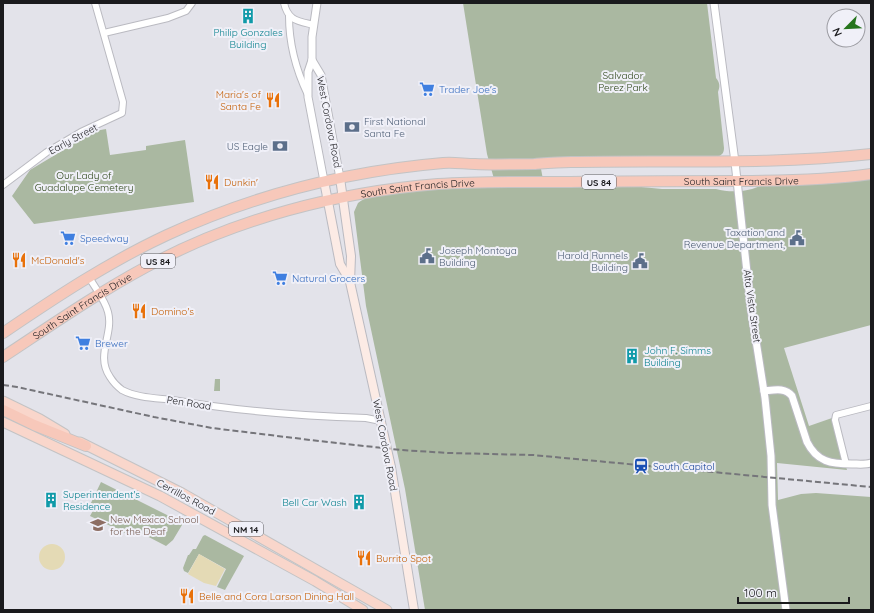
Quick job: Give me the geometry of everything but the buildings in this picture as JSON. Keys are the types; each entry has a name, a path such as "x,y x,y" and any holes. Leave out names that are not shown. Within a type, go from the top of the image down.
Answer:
{"highway":[{"name":"South Saint Francis Drive","path":"5,331 89,277 142,248 202,220 245,204 324,181 407,167 446,163 535,164 567,162 735,162 823,159 871,154"},
{"name":"South Saint Francis Drive","path":"3,357 98,294 146,267 202,241 261,219 329,201 411,187 478,182 798,180 871,174"},
{"path":"3,410 34,425 86,446"}],"main road":[{"name":"West Cordova Road","path":"340,178 351,256 350,282 391,467 414,610"},
{"name":"West Cordova Road","path":"324,181 340,264 350,282"},
{"name":"Cerrillos Road","path":"3,401 40,419 86,446 182,493 387,610"},
{"name":"Cerrillos Road","path":"3,422 160,496 363,610"},
{"path":"292,569 297,558"}],"street":[{"path":"95,3 104,32 168,18 186,11 192,3"},
{"path":"284,3 289,16 289,32 298,72 308,97"},
{"name":"West Cordova Road","path":"318,3 312,38 312,60 308,72 308,97 324,181"},
{"name":"Alta Vista Street","path":"714,3 735,162 751,310 764,391 771,456 772,505 786,610"},
{"path":"289,16 294,20 314,25"},
{"name":"Early Street","path":"3,185 47,152 81,132 112,119 122,113 123,102 104,32"},
{"name":"West Cordova Road","path":"312,60 321,75 340,178"},
{"name":"Pen Road","path":"89,277 108,312 109,321 104,350 105,368 113,381 123,390 140,395 220,408 366,418 381,421"},
{"path":"764,391 782,390 790,393 796,404 807,442 814,454 826,462 846,464 871,463"},
{"path":"846,464 835,420 836,415 871,406"}],"green space":[{"name":"Salvador Perez Park","path":"463,3 707,3 716,78 719,85 718,92 724,148 722,154 717,157 539,158 544,185 631,186 662,189 716,189 733,191 751,189 762,185 871,178 871,325 784,348 809,426 832,418 847,470 777,463 778,500 801,494 816,493 871,497 871,610 425,610 405,489 366,306 354,212 358,203 376,196 428,189 496,186 487,154"},
{"name":"Our Lady of Guadalupe Cemetery","path":"106,129 110,155 146,150 146,146 185,140 194,202 34,224 12,196 30,170 95,131"},
{"path":"215,379 220,379 220,391 214,391"},
{"path":"101,482 181,522 182,525 173,540 166,546 139,532 127,534 90,516 95,507 90,505"},
{"path":"205,535 244,556 225,590 217,587 226,569 199,554 188,573 184,571 183,568 188,555 193,549 196,549"}],"sand":[{"path":"52,544 61,548 65,557 61,566 52,570 43,566 39,557 43,548"},
{"path":"199,554 225,569 216,586 204,583 188,574"}],"railway":[{"path":"3,385 212,428 319,441 401,450 533,455 871,487"}],"place":[{"name":"Philip Gonzales Building","path":"248,16"},
{"name":"Trader Joe's","path":"427,89"},
{"name":"Maria's of Santa Fe","path":"273,100"},
{"name":"First National Santa Fe","path":"352,127"},
{"name":"US Eagle","path":"280,146"},
{"name":"Dunkin'","path":"212,182"},
{"name":"Speedway","path":"68,238"},
{"name":"Taxation and Revenue Department,","path":"797,238"},
{"name":"Joseph Montoya Building","path":"427,256"},
{"name":"McDonald's","path":"19,260"},
{"name":"Harold Runnels Building","path":"640,261"},
{"name":"Natural Grocers","path":"280,278"},
{"name":"Domino's","path":"139,311"},
{"name":"Brewer","path":"83,343"},
{"name":"John F. Simms Building","path":"632,356"},
{"name":"South Capitol","path":"641,466"},
{"name":"Superintendent's Residence","path":"51,500"},
{"name":"Bell Car Wash","path":"359,502"},
{"name":"New Mexico School for the Deaf","path":"98,525"},
{"name":"Burrito Spot","path":"364,558"},
{"name":"Belle and Cora Larson Dining Hall","path":"187,596"}]}
